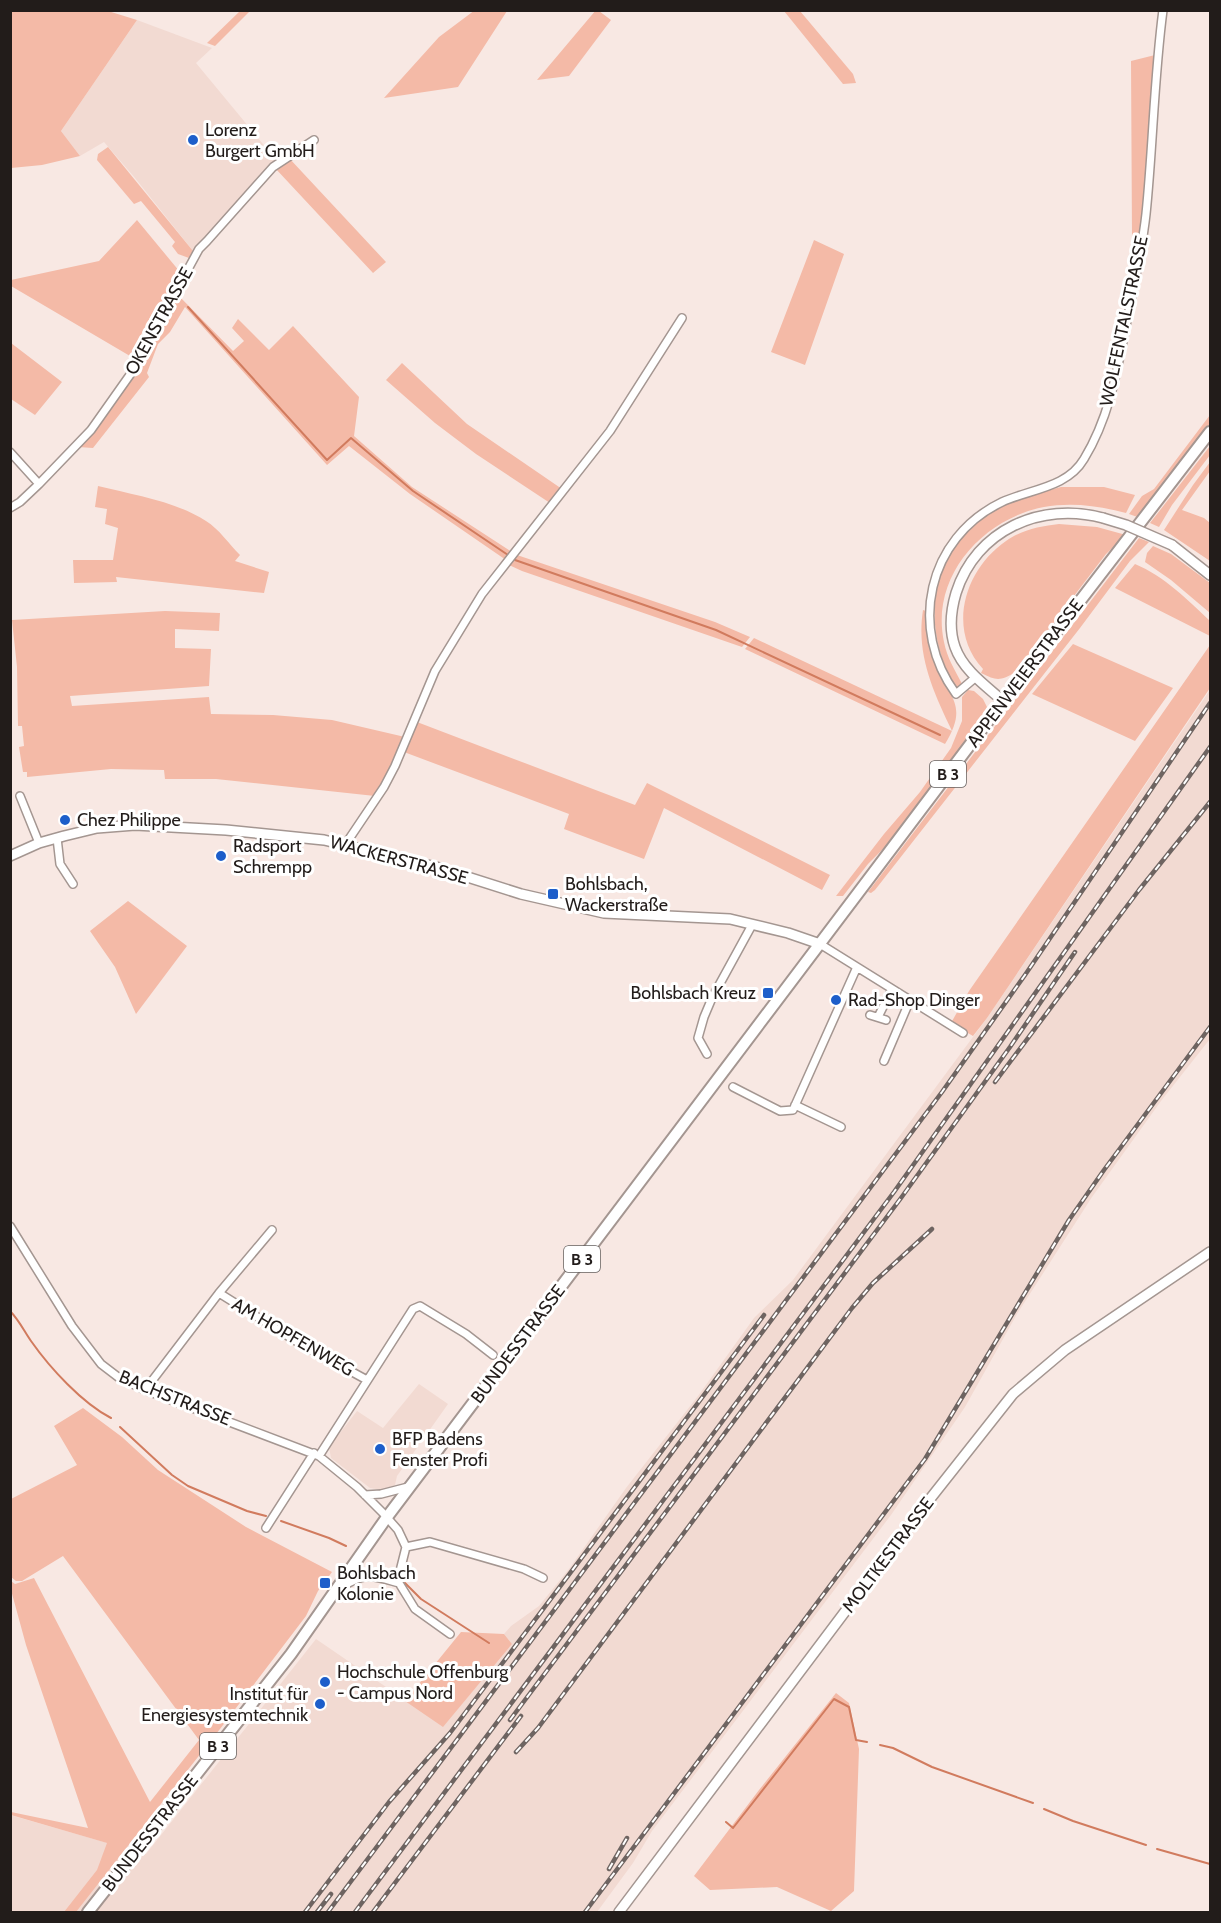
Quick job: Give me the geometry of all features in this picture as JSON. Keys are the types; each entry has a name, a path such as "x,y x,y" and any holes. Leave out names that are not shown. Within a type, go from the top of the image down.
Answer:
{"main road":[{"name":"APPENWEIERSTRASSE","path":"820,944 1210,432"},
{"name":"BUNDESSTRASSE","path":"88,1912 291,1654 410,1486 820,944"}],"street":[{"name":"WOLFENTALSTRASSE","path":"976,677 956,694 942,673 930,634 928,616 933,585 946,553 957,537 976,519 1002,502 1071,476 1089,452 1109,406 1144,224 1158,51 1164,10"},
{"name":"OKENSTRASSE","path":"10,508 39,484 91,430 132,372 199,249 273,167 314,141"},
{"path":"345,845 384,787 435,671 482,594 610,431 682,318"},
{"path":"10,452 39,484"},
{"path":"1003,701 963,662 955,647 951,626 952,605 967,566 980,549 997,535 1044,515 1069,512 1089,514 1126,525 1173,545 1210,575"},
{"path":"20,796 39,843"},
{"name":"WACKERSTRASSE","path":"10,856 39,843 97,828 135,825 226,830 324,840 436,867 521,894 604,913 730,919 788,933 820,944 963,1033"},
{"path":"57,838 60,864 73,884"},
{"path":"707,1054 698,1038 704,1017 752,925"},
{"path":"733,1087 780,1111 793,1110 857,967"},
{"path":"886,1020 874,1016 892,989"},
{"path":"884,1060 910,1000"},
{"path":"795,1104 841,1127"},
{"name":"BACHSTRASSE","path":"10,1226 72,1326 101,1364 118,1377 145,1390 317,1454 387,1517 398,1530 406,1547"},
{"path":"145,1390 219,1293 272,1230"},
{"name":"MOLTKESTRASSE","path":"619,1912 926,1504 1013,1394 1065,1350 1210,1252"},
{"name":"AM HOPFENWEG","path":"219,1293 298,1343 367,1380"},
{"path":"266,1528 413,1308 416,1306 424,1308 466,1334 493,1355"},
{"path":"365,1495 381,1494 410,1486"},
{"path":"450,1634 415,1609 399,1583 406,1547 430,1542 524,1569 543,1578"},
{"path":"336,1590 359,1577 372,1576 399,1583"}],"shaded area":[{"path":"11,10 108,11 137,20 61,131 80,156 42,165 11,168"},
{"path":"475,10 507,11 458,87 384,98 439,37"},
{"path":"596,10 611,20 569,76 537,80"},
{"path":"240,11 250,11 215,46 207,43"},
{"path":"784,11 800,11 853,74 856,83 843,84"},
{"path":"137,20 212,48 196,63 277,161 209,237 193,251 104,142 80,156 61,131"},
{"path":"1155,55 1139,240 1132,238 1131,61"},
{"path":"108,147 193,251 189,258 178,254 172,246 175,242 141,201 134,204 97,160 98,154"},
{"path":"289,158 386,262 373,273 275,168"},
{"path":"137,220 180,272 161,309 156,306 130,356 11,286 11,280 99,261"},
{"path":"814,240 844,254 805,365 771,352"},
{"path":"179,296 233,351 244,341 232,328 238,319 269,350 293,326 359,397 354,436 412,487 512,552 506,560 410,494 349,446 327,465 185,307 170,332 158,344 147,373 149,377 93,448 78,447 133,378"},
{"path":"11,343 62,382 35,415 11,399"},
{"path":"402,363 467,424 562,489 550,503 476,454 435,423 386,380"},
{"path":"1210,415 1210,426 1140,518 1129,514 1142,496 1154,489"},
{"path":"1210,446 1210,455 1172,505 1159,527 1150,523"},
{"path":"1210,462 1210,471 1182,510 1204,518 1210,523 1210,561 1164,530"},
{"path":"98,486 181,508 211,524 240,555 235,561 269,572 264,593 116,577 117,582 74,583 73,560 113,560 118,528 105,524 107,509 95,507"},
{"path":"1061,487 1104,487 1135,495 1126,513 1085,506 1044,507 1000,524 981,538 953,574 945,595 942,618 944,642 949,659 962,684 959,687 954,685 936,634 935,608 938,583 947,560 961,538 980,520 1011,502"},
{"path":"1059,524 1097,527 1126,535 1106,554 1016,672 999,679 981,673 983,669 972,653 965,636 963,618 965,600 971,583 980,567 1006,541 1031,529"},
{"path":"1139,538 1149,542 1130,561 875,890 868,892"},
{"path":"1153,546 1171,554 1210,583 1210,613 1171,580 1145,562 1147,553"},
{"path":"517,555 715,622 750,637 742,647 522,571 509,565"},
{"path":"1135,564 1166,582 1210,621 1210,636 1115,588"},
{"path":"923,610 926,611 927,632 932,653 955,704 955,721 952,731 938,702 924,658 921,626"},
{"path":"165,611 220,613 219,631 175,629 175,648 211,649 209,686 70,696 72,706 209,697 211,714 273,715 332,720 405,737 375,796 216,779 165,779 164,770 111,769 27,777 27,772 23,772 19,747 24,746 22,726 18,726 17,667 12,620"},
{"path":"754,638 952,731 945,744 745,649"},
{"path":"1073,644 1173,688 1135,741 1032,694"},
{"path":"1210,645 1210,688 987,1018 973,1036 951,1023 969,991"},
{"path":"968,690 974,691 983,699 987,707 982,723 889,843 868,864 843,896 836,896 920,792 951,748 962,721 962,697"},
{"path":"1210,690 1210,1039 1161,1101 1092,1197 1017,1314 965,1407 891,1515 652,1831 633,1863 597,1912 11,1912 10,1815 146,1854 316,1639 443,1726 512,1644 504,1634 511,1626 539,1606 569,1569 626,1488 698,1396 754,1318 793,1280 987,1018"},
{"path":"417,722 635,805 647,783 830,875 822,890 664,808 644,859 564,829 569,814 404,752"},
{"path":"128,901 187,946 136,1014 115,967 90,931"},
{"path":"419,1384 448,1404 397,1476 395,1485 382,1490 370,1488 331,1458 329,1447 357,1411 383,1428"},
{"path":"83,1408 122,1437 158,1470 246,1527 332,1572 318,1591 306,1616 76,1912 64,1912 97,1870 107,1843 11,1815 11,1812 88,1828 26,1645 11,1590 11,1581 15,1584 34,1578 150,1802 199,1740 63,1556 22,1581 16,1581 11,1577 11,1499 77,1465 54,1426"},
{"path":"461,1632 504,1634 512,1644 443,1727 405,1701"},
{"path":"836,1693 849,1703 859,1749 854,1891 831,1911 777,1887 710,1890 694,1876"}],"waterway":[{"path":"188,307 327,460 351,438 413,491 508,555"},
{"path":"515,560 716,630 940,735"},
{"path":"10,1311 57,1373 78,1394 111,1418"},
{"path":"120,1427 172,1475 188,1486 247,1511 266,1516"},
{"path":"281,1521 346,1546"},
{"path":"405,1583 421,1599 489,1643"},
{"path":"726,1822 733,1828 834,1699 849,1707 856,1740 867,1742"},
{"path":"880,1745 893,1748 932,1767 1033,1803"},
{"path":"1044,1809 1146,1845"},
{"path":"1157,1849 1210,1864"}],"railway":[{"path":"328,1912 942,1092 1025,975 1210,703"},
{"path":"355,1912 894,1192 1210,747"},
{"path":"995,1082 1139,890 1210,802"},
{"path":"510,1720 901,1198 1075,952"},
{"path":"585,1912 925,1459 1069,1220 1210,1027"},
{"path":"516,1752 538,1728 852,1308 873,1283 932,1229"},
{"path":"305,1912 389,1802 450,1733 764,1315"},
{"path":"373,1912 521,1716"},
{"path":"609,1869 627,1838"},
{"path":"317,1912 331,1894"}],"place":[{"name":"Lorenz Burgert GmbH","path":"193,140"},
{"name":"Chez Philippe","path":"65,820"},
{"name":"Radsport Schrempp","path":"221,856"},
{"name":"Bohlsbach, Wackerstraße","path":"553,894"},
{"name":"Bohlsbach Kreuz","path":"768,993"},
{"name":"Rad-Shop Dinger","path":"836,1000"},
{"name":"BFP Badens Fenster Profi","path":"380,1449"},
{"name":"Bohlsbach Kolonie","path":"325,1583"},
{"name":"Hochschule Offenburg - Campus Nord","path":"325,1682"},
{"name":"Institut für Energiesystemtechnik","path":"320,1704"}]}
